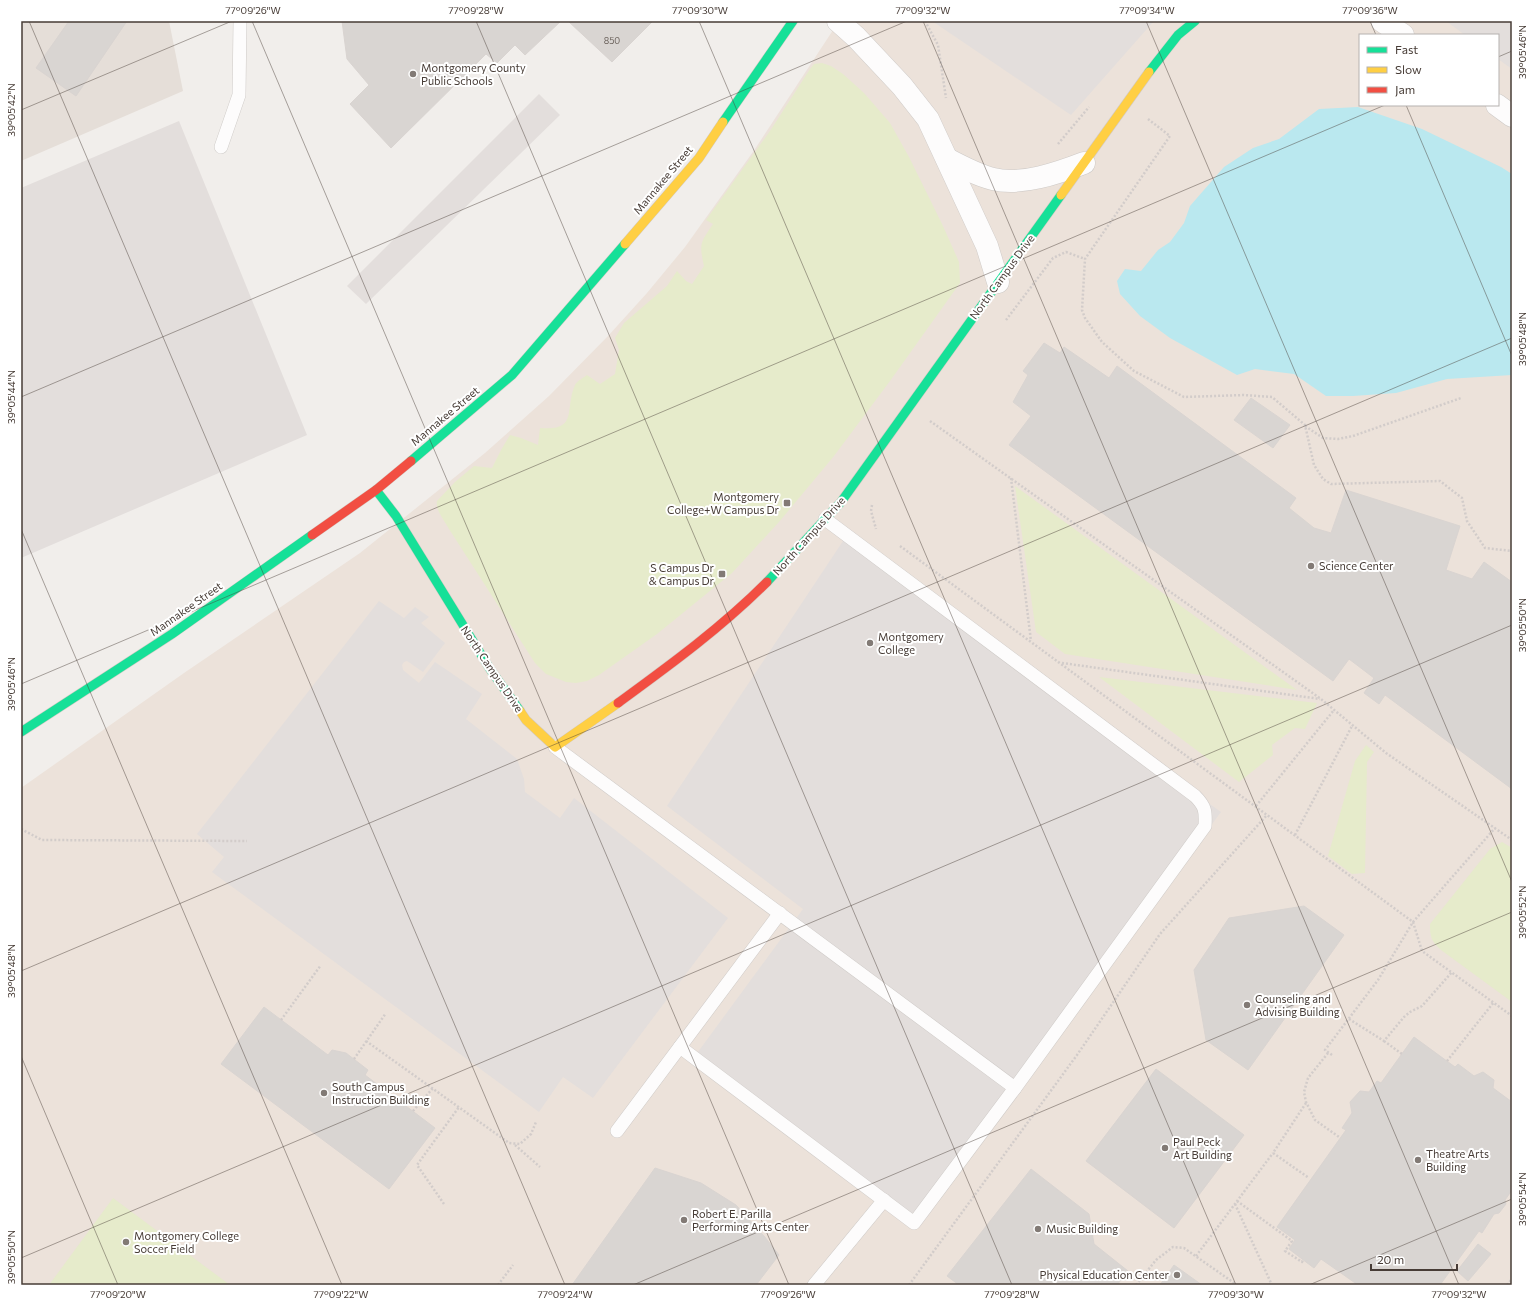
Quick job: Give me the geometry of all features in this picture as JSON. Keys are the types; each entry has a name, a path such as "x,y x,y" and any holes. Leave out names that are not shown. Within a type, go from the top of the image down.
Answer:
{"street":[{"name":"Mannakee Street","path":"21,732 172,634 376,490 512,375 699,158 794,21"},
{"path":"838,21 856,37 902,86 928,119 988,246 998,282"},
{"name":"North Campus Drive","path":"376,490 396,516 490,669 526,720 555,747 681,656 723,623 767,583 841,502 1157,61 1178,35 1195,21"},
{"path":"1382,21 1401,34"},
{"path":"1498,106 1512,116"},
{"path":"947,159 974,173 994,180 1018,180 1042,177 1059,173 1084,163"}],"lane":[{"path":"221,147 239,95 240,21"},
{"path":"680,1046 914,1224 1015,1088 1205,826 1206,813 1201,802 1195,796 825,519"},
{"path":"555,747 1015,1088"},
{"path":"617,1131 780,913"},
{"path":"814,1285 884,1200"}],"path":[{"path":"925,21 938,45 946,100"},
{"path":"1056,146 1089,107"},
{"path":"1148,119 1170,136 1085,259 1082,310 1102,342 1134,371 1184,397 1244,395 1272,397 1323,438 1338,439 1353,436 1461,398"},
{"path":"930,420 1321,699 1386,753 1512,840"},
{"path":"1305,425 1314,466 1323,479 1331,484 1440,481 1462,498 1467,521 1485,548 1512,551"},
{"path":"1011,478 1031,642"},
{"path":"871,511 876,530"},
{"path":"895,542 1413,922 1422,951 1512,1016"},
{"path":"1061,663 1321,699"},
{"path":"1256,806 1334,710"},
{"path":"1295,835 1352,726"},
{"path":"909,1285 1078,1055 1160,934 1267,814"},
{"path":"1332,1055 1324,1050 1378,980 1413,922 1495,828"},
{"path":"21,829 42,840 247,841"},
{"path":"281,1020 321,965"},
{"path":"1384,1041 1401,1020 1410,1012 1422,1006 1452,972"},
{"path":"1447,1061 1494,1002"},
{"path":"354,1060 386,1013"},
{"path":"1349,1019 1402,1054"},
{"path":"366,1041 509,1143 520,1144 531,1134 536,1122"},
{"path":"1328,1053 1308,1078 1304,1092 1306,1102 1315,1120 1338,1137"},
{"path":"413,1111 433,1088"},
{"path":"1196,1256 1273,1153 1306,1102"},
{"path":"444,1204 417,1165 459,1107"},
{"path":"514,1144 540,1167"},
{"path":"1273,1153 1309,1178"},
{"path":"1236,1202 1292,1241 1285,1251 1302,1262 1303,1260"},
{"path":"1236,1202 1271,1283 1270,1285"},
{"path":"1136,1285 1156,1260 1173,1247 1184,1248 1237,1285"},
{"path":"498,1285 513,1265"},
{"path":"1507,1285 1512,1279"}],"shaded area":[{"path":"21,21 169,21 183,91 21,161"},
{"name":"Montgomery College","path":"839,21 1512,21 1512,1285 21,1285 21,788 184,673 360,553 485,453 549,396 608,336 647,293 685,247 755,149"},
{"path":"932,21 1154,21 1071,115"},
{"path":"1446,21 1512,21 1512,69 1499,60 1499,34 1464,34"},
{"path":"539,94 560,115 366,304 347,286"},
{"path":"179,121 307,435 21,558 21,188"},
{"path":"847,535 1148,760 1221,812 917,1222 692,1060 803,909 667,806"},
{"path":"379,601 404,618 415,607 429,617 421,623 445,643 423,672 407,661 402,665 403,670 419,683 435,662 482,694 466,719 517,759 524,779 525,792 560,818 574,798 728,918 593,1098 563,1077 539,1112 212,872 224,857 197,834"}],"green space":[{"path":"822,63 831,66 843,74 864,93 890,123 909,157 959,262 960,283 834,456 779,522 732,573 657,634 599,675 587,681 576,683 566,682 546,674 535,663 449,529 437,508 437,501 455,482 474,466 492,468 510,435 538,445 540,428 552,428 560,426 565,422 568,417 572,394 577,382 587,375 600,384 615,374 619,350 615,338 624,323 667,286 677,271 686,281 692,284 704,266 701,248 705,235 713,224 706,220 770,131 810,69 814,64"},
{"path":"1015,486 1297,690 1065,654 1036,632"},
{"path":"1099,677 1317,703 1305,729 1295,728 1272,745 1273,755 1239,782"},
{"path":"1366,745 1374,752 1367,762 1365,873 1352,874 1328,856 1355,761"},
{"path":"1502,842 1512,848 1512,1002 1441,950 1433,941 1430,928 1430,924 1490,849"},
{"name":"Montgomery College Soccer Field","path":"113,1198 230,1285 49,1285"}],"water":[{"path":"1358,107 1422,129 1501,167 1512,174 1512,375 1447,379 1396,393 1326,396 1294,374 1255,369 1237,375 1170,338 1140,316 1120,294 1117,281 1125,269 1141,271 1158,250 1170,242 1184,223 1190,206 1224,167 1253,148 1279,139 1319,109"}],"building":[{"path":"69,21 127,21 76,96 36,68"},
{"name":"Montgomery County Public Schools","path":"342,21 561,21 525,55 515,45 497,63 486,54 391,148 350,104 369,85 347,59"},
{"path":"568,21 653,21 612,62"},
{"name":"Science Center","path":"1044,343 1060,353 1064,347 1109,378 1117,366 1296,498 1289,508 1314,528 1331,533 1346,490 1460,526 1446,570 1472,579 1484,562 1512,582 1512,789 1385,695 1379,704 1364,693 1374,678 1349,659 1333,681 1009,445 1031,416 1013,402 1028,375 1023,371"},
{"path":"1251,398 1290,425 1273,448 1234,420"},
{"name":"Counseling and Advising Building","path":"1304,906 1344,935 1248,1070 1206,1040 1194,970 1229,918"},
{"name":"South Campus Instruction Building","path":"264,1007 328,1055 332,1050 346,1053 368,1070 365,1075 435,1128 389,1189 221,1064"},
{"name":"Theatre Arts Building","path":"1414,1037 1455,1067 1458,1064 1474,1076 1483,1072 1494,1080 1493,1088 1512,1102 1510,1105 1512,1106 1512,1190 1505,1200 1506,1204 1499,1213 1494,1214 1482,1233 1479,1231 1440,1285 1358,1285 1321,1259 1314,1268 1289,1249 1295,1240 1277,1227 1346,1130 1342,1128 1352,1113 1350,1102 1360,1091 1369,1092 1377,1081 1381,1083"},
{"name":"Paul Peck Art Building","path":"1156,1069 1244,1135 1174,1228 1086,1161"},
{"name":"Robert E. Parilla Performing Arts Center","path":"655,1168 701,1183 736,1205 764,1236 779,1255 756,1285 572,1285"},
{"name":"Music Building","path":"1031,1169 1089,1214 1094,1244 1128,1271 1117,1285 959,1285 947,1276"},
{"path":"1478,1244 1491,1254 1468,1281 1457,1271"},
{"name":"Physical Education Center","path":"1174,1265 1202,1285 1160,1285"}],"traffic: fast":[{"path":"723,122 793,21"},
{"path":"1149,72 1178,35 1195,21"},
{"path":"767,582 841,502 1061,195"},
{"path":"411,461 512,375 625,244"},
{"path":"376,490 396,516 490,669 520,711"},
{"path":"21,732 172,634 312,535"}],"traffic: slow":[{"path":"1061,195 1149,72"},
{"path":"625,244 699,158 723,122"},
{"path":"520,711 526,720 555,747 618,703"}],"traffic: jam":[{"path":"312,535 376,490 411,461"},
{"path":"618,703 676,660 732,615 767,582"}],"place":[{"name":"Montgomery County Public Schools","path":"413,74"},
{"name":"Montgomery College+W Campus Dr","path":"787,503"},
{"name":"Science Center","path":"1311,566"},
{"name":"S Campus Dr & Campus Dr","path":"722,574"},
{"name":"Montgomery College","path":"870,643"},
{"name":"Counseling and Advising Building","path":"1247,1005"},
{"name":"South Campus Instruction Building","path":"324,1093"},
{"name":"Paul Peck Art Building","path":"1165,1148"},
{"name":"Theatre Arts Building","path":"1418,1160"},
{"name":"Robert E. Parilla Performing Arts Center","path":"684,1220"},
{"name":"Music Building","path":"1038,1229"},
{"name":"Montgomery College Soccer Field","path":"126,1242"},
{"name":"Physical Education Center","path":"1177,1275"}]}
